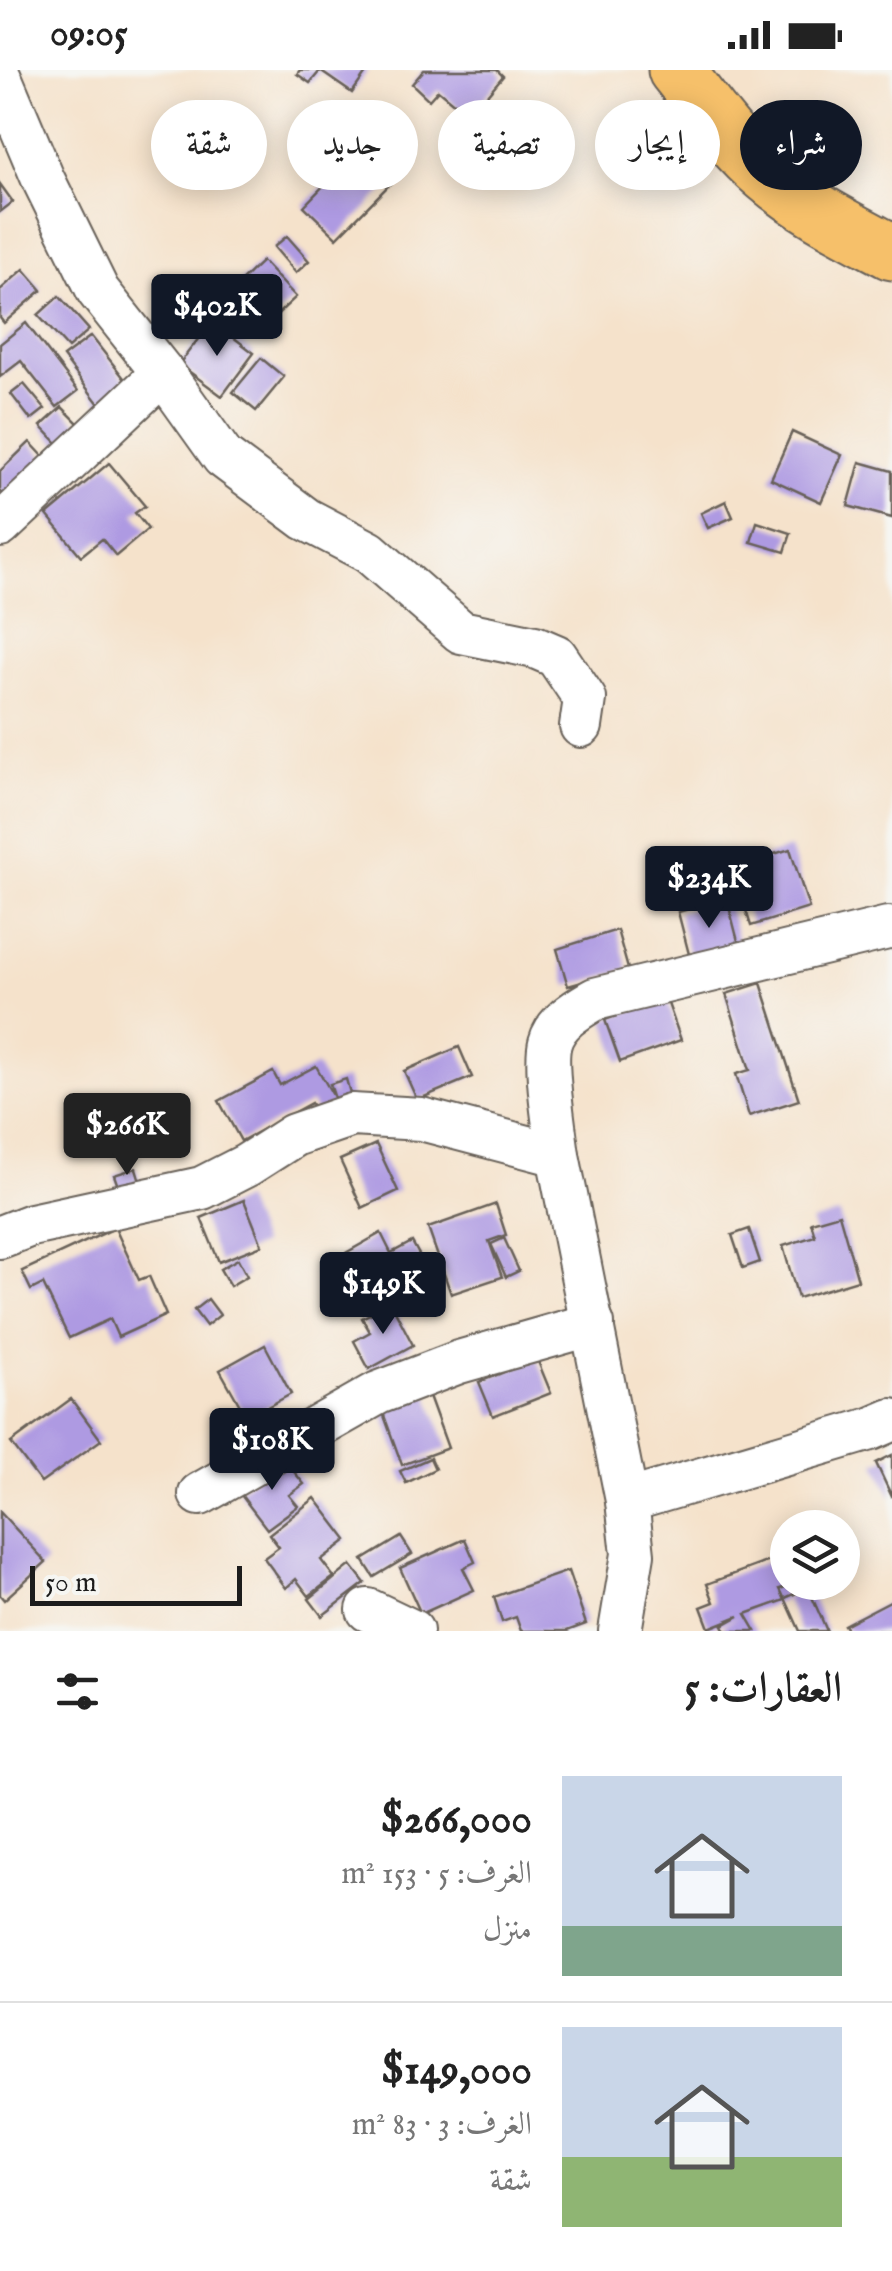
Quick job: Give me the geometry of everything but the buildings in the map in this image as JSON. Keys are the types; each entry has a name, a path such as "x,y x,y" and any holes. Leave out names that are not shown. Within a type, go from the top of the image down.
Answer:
{"main road":[{"path":"676,70 766,175 803,202 892,252"}],"street":[{"path":"0,77 42,179 98,291 164,372 223,457 306,519 368,552 461,632 556,656 584,699 581,726"},
{"path":"0,526 164,372"},
{"path":"610,1626 633,1554 627,1501 558,1155 550,1042 567,1016 596,999 888,928"},
{"path":"0,1237 31,1225 202,1188 294,1135 352,1115 420,1118 558,1155"},
{"path":"200,1494 378,1394 460,1362 593,1324"},
{"path":"627,1501 892,1420"},
{"path":"368,1610 412,1631"}]}
